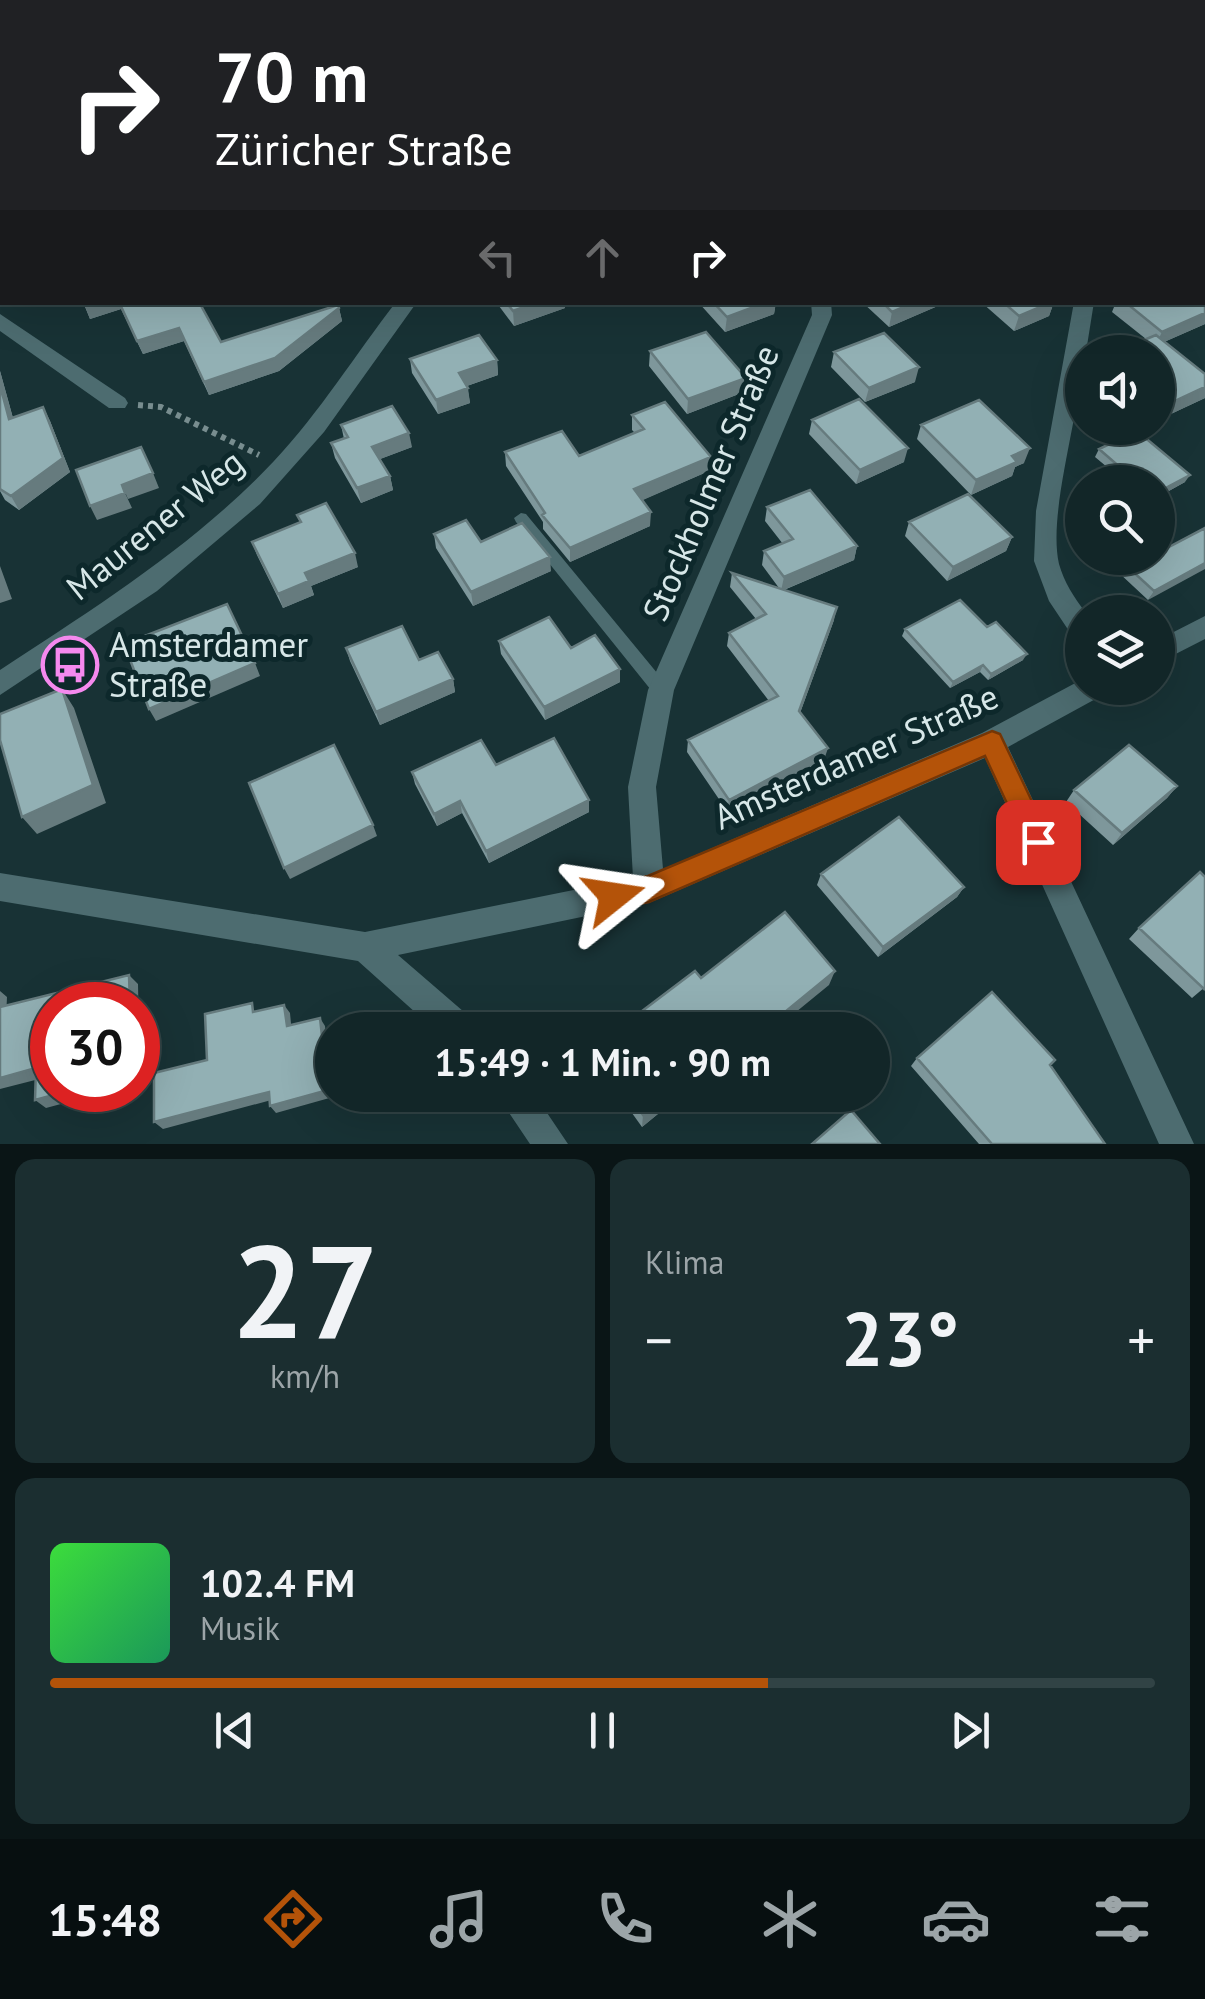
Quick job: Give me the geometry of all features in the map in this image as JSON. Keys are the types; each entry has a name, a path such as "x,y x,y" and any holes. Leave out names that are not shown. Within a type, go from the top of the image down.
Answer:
{"street":[{"name":"Maurener Weg","path":"0,684 180,558 238,511 282,466 405,305"},
{"name":"Stockholmer Straße","path":"649,889 642,787 661,690 822,315 821,305"},
{"path":"1065,604 1046,561 1048,511 1083,305"},
{"path":"0,321 117,403"},
{"path":"1175,643 1205,627"},
{"name":"Amsterdamer Straße","path":"0,887 365,947 649,889 992,742 1065,702"},
{"path":"992,742 1177,1144"},
{"path":"365,947 438,1012"},
{"path":"527,1112 551,1144"}],"lane":[{"name":"Stockholmer Straße","path":"522,518 661,690"}],"path":[{"path":"117,403 161,408 282,466"}],"building":[{"path":"120,305 201,305 221,342 338,305 339,308 275,358 204,382 179,328 137,341"},
{"path":"716,305 759,305 727,317"},
{"path":"885,305 908,305 892,312"},
{"path":"1006,305 1045,305 1019,316"},
{"path":"1129,305 1205,305 1205,313 1162,332"},
{"path":"706,332 746,378 688,399 650,351"},
{"path":"884,333 919,367 869,388 834,352"},
{"path":"479,335 497,360 459,373 468,388 436,400 410,359"},
{"path":"1175,350 1205,374 1205,387 1175,401"},
{"path":"0,385 9,419 43,407 63,458 11,496 0,489"},
{"path":"859,399 908,448 860,470 812,420"},
{"path":"979,400 1030,448 1012,456 1017,462 976,480 921,425"},
{"path":"665,402 711,457 634,489 651,512 570,548 542,515 545,513 505,452 562,431 579,456 644,429 632,415"},
{"path":"392,406 409,433 372,447 390,476 357,488 331,443 348,437 341,425"},
{"path":"1107,445 1154,445 1190,475 1175,483 1175,465 1117,465 1099,449"},
{"path":"141,447 153,473 122,485 125,493 90,506 76,470"},
{"path":"810,490 857,546 784,577 764,551 793,539 767,507"},
{"path":"968,494 1012,537 953,567 909,522"},
{"path":"326,503 355,553 305,573 309,581 278,594 252,542 301,522 297,515"},
{"path":"466,520 481,542 522,523 550,557 471,592 434,534"},
{"path":"1205,528 1205,563 1154,591 1137,575 1175,575 1175,544"},
{"path":"732,573 837,607 799,711 828,748 729,800 688,740 778,696 729,633 766,614"},
{"path":"960,600 987,627 996,622 1027,654 991,674 983,665 953,682 905,629"},
{"path":"227,604 255,663 149,709 124,644"},
{"path":"549,617 571,648 595,635 620,669 544,707 499,641"},
{"path":"402,626 419,660 438,652 453,679 376,712 346,648"},
{"path":"62,689 93,785 22,817 0,740 0,714"},
{"path":"554,738 589,800 486,851 460,801 434,814 412,772 481,740 496,765"},
{"path":"334,745 373,825 284,868 249,783"},
{"path":"1129,745 1177,786 1122,833 1074,790"},
{"path":"899,817 964,887 883,947 821,874"},
{"path":"1200,872 1205,877 1204,989 1139,928"},
{"path":"785,912 835,971 785,1012 641,1012 695,971 701,978"},
{"path":"129,975 129,982 101,982"},
{"path":"992,992 1055,1060 1050,1065 1105,1144 992,1144 917,1058"},
{"path":"30,1000 30,1070 0,1078 0,1007"},
{"path":"252,1003 253,1012 284,1005 287,1026 315,1019 315,1094 270,1106 269,1092 154,1122 154,1112 160,1112 160,1072 207,1060 205,1014"},
{"path":"853,1112 880,1144 812,1144"}],"place":[{"name":"Amsterdamer Straße","path":"70,665"}],"route":[{"path":"614,896 649,889 992,742 1038,842"}]}
